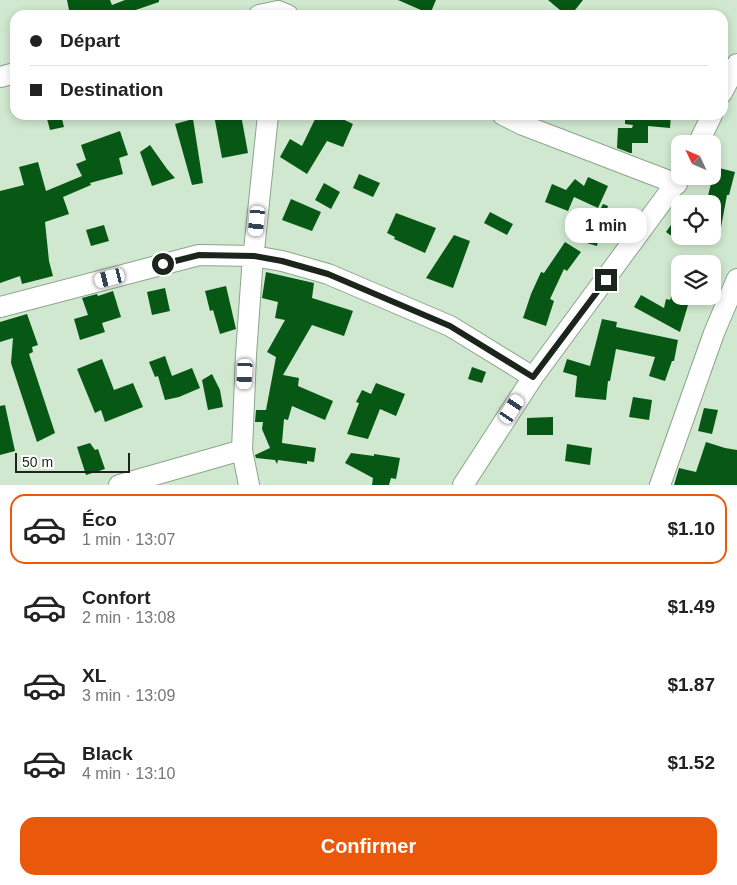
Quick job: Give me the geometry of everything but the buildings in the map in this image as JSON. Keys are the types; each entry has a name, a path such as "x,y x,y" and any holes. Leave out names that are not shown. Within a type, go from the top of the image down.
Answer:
{"street":[{"path":"728,81 737,64"},
{"path":"249,485 242,450 246,355 268,120"},
{"path":"513,120 671,177"},
{"path":"702,135 710,120"},
{"path":"463,485 533,377 675,185"},
{"path":"0,307 199,255 254,256 282,261 337,277 450,326 533,377"},
{"path":"660,485 714,333 737,280"},
{"path":"119,485 242,450"}],"route":[{"path":"163,264 199,255 254,256 282,261 328,274 450,326 533,377 606,280"}]}
